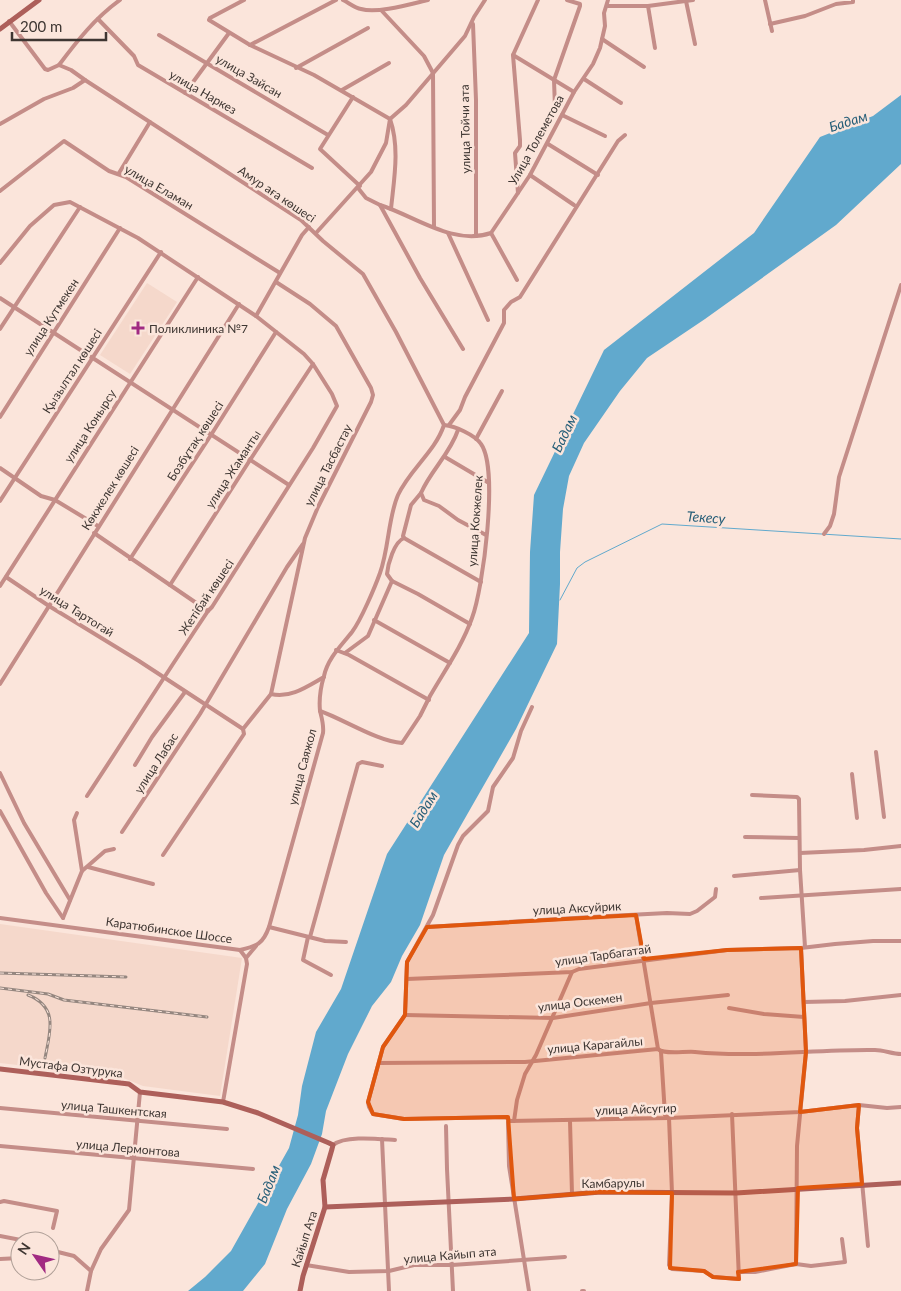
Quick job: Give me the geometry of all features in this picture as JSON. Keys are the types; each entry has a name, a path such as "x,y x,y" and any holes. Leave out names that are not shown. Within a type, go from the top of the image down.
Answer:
{"street":[{"path":"0,29 39,0"},
{"path":"59,65 79,38 120,0"},
{"path":"244,0 209,20 250,45 342,90 390,119 395,133 396,156 391,209"},
{"path":"250,45 336,0"},
{"path":"343,0 348,1 358,9 365,10 381,10 428,0"},
{"path":"316,234 371,172 386,143 390,119 406,105 465,36 481,4 486,0"},
{"path":"518,193 515,153 520,146 520,140 513,56 538,0"},
{"path":"555,108 554,80 580,6 580,4 567,0"},
{"name":"Улица Толеметова","path":"491,233 530,175 574,92 593,64 605,26 604,13 608,6 608,0"},
{"path":"608,6 648,6 693,0"},
{"path":"765,0 772,31"},
{"path":"770,24 805,16 836,4 853,2 853,0"},
{"path":"686,1 695,44"},
{"path":"648,6 655,48"},
{"path":"381,10 424,56 433,73 434,227"},
{"name":"улица Наркез","path":"98,19 134,56 138,65 312,168"},
{"name":"Амур аға көшесі","path":"9,21 45,69 48,70 59,65 71,70 301,220 363,274 445,423"},
{"name":"улица Тойчи ата","path":"472,21 476,100 476,236"},
{"path":"296,68 368,28"},
{"path":"185,93 229,33"},
{"name":"улица Зайсан","path":"159,35 328,135"},
{"path":"602,38 644,67"},
{"path":"513,56 574,92"},
{"path":"342,90 389,63"},
{"path":"584,79 622,103"},
{"path":"0,124 44,99 74,88 85,80"},
{"path":"353,97 320,150 359,187 366,198 380,205 448,233 476,236 491,233 517,280"},
{"path":"562,114 605,136"},
{"path":"119,174 150,122"},
{"path":"548,144 598,175 618,141 625,135"},
{"name":"улица Еламан","path":"0,191 64,141 109,171 119,174 280,274"},
{"path":"530,175 574,205"},
{"name":"улица Саяжол","path":"246,958 266,935 323,733 324,726 320,710 324,677 336,650 357,624 380,573 398,495 405,482 431,450 442,433 445,423 462,407 465,397 504,324 504,310 511,302 520,297 598,175"},
{"path":"0,262 30,226 54,205 70,202 161,252 256,316 304,354 313,364"},
{"path":"380,205 420,278 463,350"},
{"path":"0,329 80,207"},
{"path":"256,316 309,227"},
{"name":"улица Кутмекен","path":"0,416 120,228"},
{"path":"448,233 488,320"},
{"name":"Қызылтал көшесі","path":"0,501 161,252"},
{"name":"улица Конырсу","path":"0,586 198,277"},
{"name":"улица Тасбастау","path":"163,856 244,734 244,729 271,694 304,543 318,507 373,395 371,388 336,326 310,304 276,282"},
{"path":"824,534 830,526 834,514 839,477 901,285"},
{"path":"0,298 289,486"},
{"name":"Көкжелек көшесі","path":"0,684 239,304"},
{"name":"Бозбұтақ көшесі","path":"130,559 276,332"},
{"name":"Жетібай көшесі","path":"87,796 144,711 163,678 212,607 322,433 337,406 332,394 313,364"},
{"name":"улица Жаманты","path":"170,585 313,364"},
{"path":"445,423 476,439 502,391"},
{"path":"458,430 450,451 411,505 404,538 399,540 387,571 388,576 393,581 470,624"},
{"name":"улица Кокжелек","path":"320,710 371,733 402,743 429,700 475,612 486,534 489,483 489,470 484,450 476,439"},
{"path":"445,457 489,483"},
{"path":"0,468 41,496 55,500 98,526"},
{"path":"421,493 424,500 439,506 458,520 486,534"},
{"path":"94,533 208,611"},
{"name":"улица Кокжелек","path":"404,538 480,582"},
{"name":"улица Лабас","path":"122,832 200,714 204,704 287,566 304,543"},
{"name":"улица Тартогай","path":"6,577 48,606 139,661 244,729"},
{"path":"345,654 366,638 393,581"},
{"path":"374,620 450,663"},
{"path":"336,650 429,700"},
{"path":"271,694 287,694 300,690 324,677"},
{"path":"135,765 152,737 185,692"},
{"path":"380,1063 386,1042 405,1015 407,962 427,927 458,845 463,836 488,811 493,787 513,758 521,731 532,707"},
{"path":"876,752 884,817"},
{"path":"331,975 303,960 359,763 382,766"},
{"path":"0,773 24,823 70,900"},
{"path":"852,774 857,818"},
{"path":"752,795 797,797 799,799 806,1052 797,1146 796,1264"},
{"path":"0,811 46,893 63,918"},
{"path":"63,926 63,918 82,871 74,820 77,813"},
{"path":"745,836 799,838"},
{"path":"800,852 864,850 901,846"},
{"path":"82,871 105,851 114,849"},
{"path":"88,867 153,884"},
{"path":"734,876 800,870"},
{"name":"улица Аксуйрик","path":"427,927 667,913 690,914 715,898 716,889"},
{"path":"761,898 901,889"},
{"path":"636,915 659,1051 665,1114 669,1118 672,1193 670,1268 704,1271 713,1277 739,1279 732,1114"},
{"name":"Каратюбинское Шоссе","path":"0,918 240,950 246,958"},
{"path":"269,926 326,941 346,942"},
{"name":"улица Тарбагатай","path":"407,978 572,972 579,969 644,959 727,950 803,948 874,941 901,942"},
{"path":"240,950 256,946"},
{"path":"223,1102 246,958"},
{"path":"529,1291 514,1199 508,1122 512,1121 521,1086 531,1061 536,1055 572,972"},
{"name":"улица Оскемен","path":"405,1015 553,1018 651,1002 728,995"},
{"path":"804,1002 845,1001 901,995"},
{"path":"729,1008 764,1014 804,1017"},
{"name":"улица Карагайлы","path":"380,1063 531,1061 659,1051 749,1054 877,1050 901,1054"},
{"name":"улица Айсугир","path":"380,1063 368,1102 369,1107 373,1114 404,1119 506,1117 512,1121 570,1121 800,1112 860,1106 901,1107"},
{"name":"Мустафа Озтурука","path":"0,1069 129,1084 140,1092 223,1102 283,1122 324,1140 333,1146"},
{"path":"87,1291 92,1271 101,1249 129,1210 140,1092"},
{"path":"860,1106 857,1128 868,1246"},
{"name":"улица Ташкентская","path":"0,1108 227,1129"},
{"path":"570,1121 572,1194"},
{"path":"446,1126 453,1291"},
{"path":"382,1139 389,1291"},
{"path":"333,1146 338,1141 395,1140"},
{"name":"улица Лермонтова","path":"0,1146 254,1169"},
{"name":"Кайып Ата","path":"300,1291 306,1265 325,1207 323,1180 333,1146"},
{"name":"Камбарулы","path":"325,1207 514,1199 601,1192 736,1193 901,1183"},
{"path":"0,1202 4,1201 56,1211 53,1228"},
{"path":"738,1272 755,1272 796,1264 811,1266 845,1262 842,1239"},
{"path":"60,1252 74,1256 92,1271"},
{"name":"улица Кайып ата","path":"306,1265 349,1272 389,1271 414,1265 565,1257"}],"highlighted area":[{"path":"636,915 644,959 727,950 801,948 806,1052 800,1112 859,1105 857,1128 862,1184 798,1188 796,1264 738,1272 739,1279 713,1277 704,1271 670,1268 672,1193 601,1192 514,1199 508,1117 404,1119 373,1114 368,1102 383,1047 405,1015 407,962 427,927"}],"shaded area":[{"name":"Поликлиника №7","path":"147,283 177,302 130,374 100,355"},
{"path":"0,924 242,958 220,1096 143,1086 121,1077 0,1063"}],"water":[{"name":"Бадам","path":"901,95 901,164 836,225 647,358 620,391 584,443 569,476 563,509 557,644 516,729 444,855 420,925 402,956 391,982 372,1006 348,1054 326,1111 322,1134 311,1164 287,1209 265,1264 243,1291 188,1291 231,1251 289,1148 316,1032 341,989 387,854 529,633 530,552 534,495 604,350 754,233 820,137 873,116"}],"waterway":[{"name":"Текесу","path":"560,600 577,568 585,562 662,524 901,539"}],"railway":[{"path":"0,973 126,977"},
{"path":"0,988 48,994 64,1000 207,1017"},
{"path":"28,995 38,1000 48,1013 50,1030 45,1058"}],"place":[{"name":"Поликлиника №7","path":"138,328"}]}
